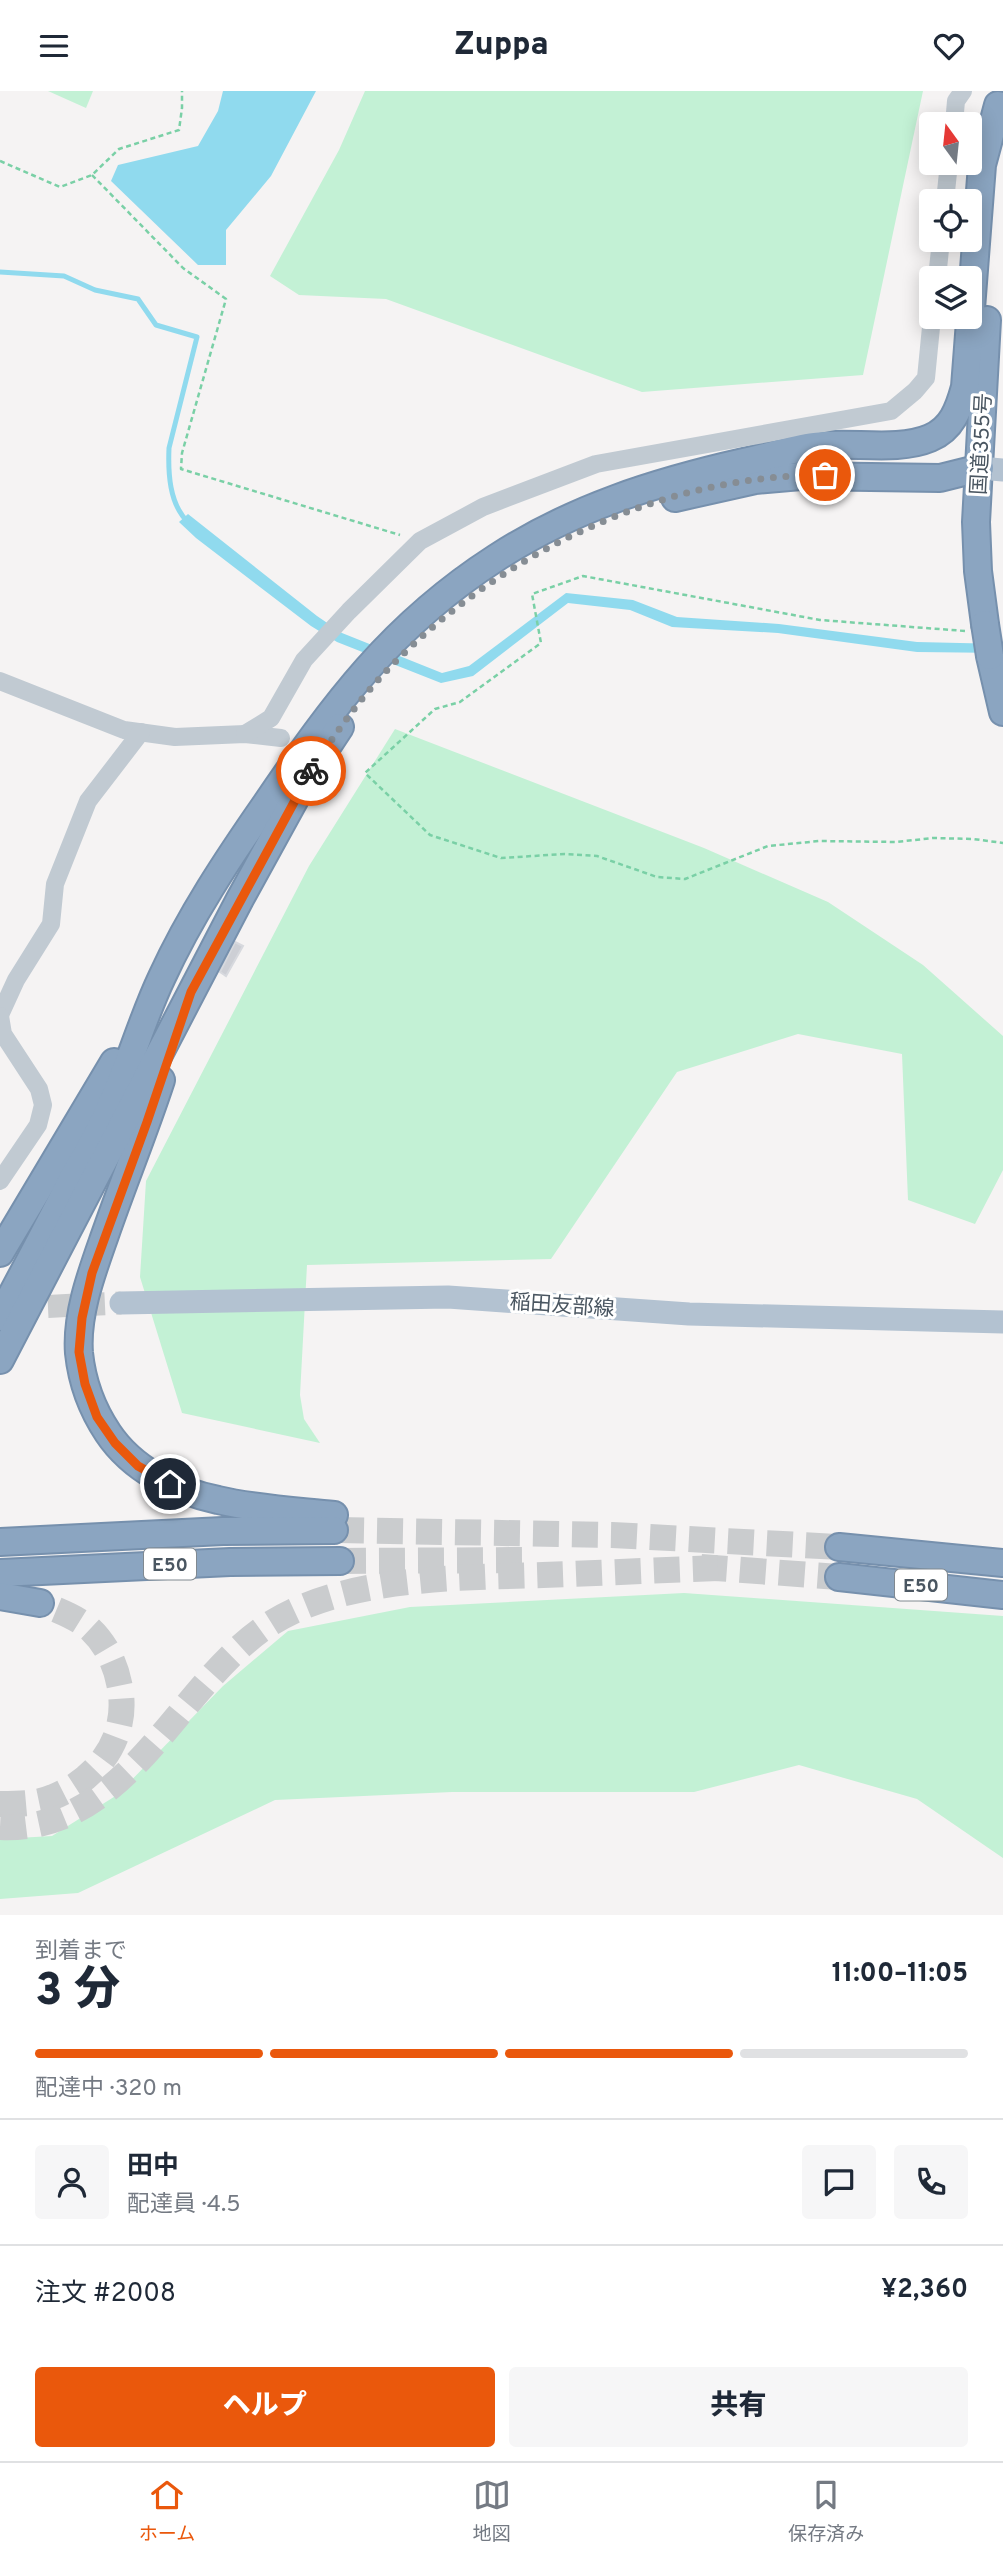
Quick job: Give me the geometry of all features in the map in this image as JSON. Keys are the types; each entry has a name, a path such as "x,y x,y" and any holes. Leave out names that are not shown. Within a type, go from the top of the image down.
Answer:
{"highway":[{"path":"0,1253 93,1099 214,879 321,724 373,661 416,618 496,558 542,530 595,505 674,479 813,446 912,443 942,432 956,415 965,387 982,165 999,98"},
{"name":"国道355号","path":"999,98 991,469 976,535 975,628 990,656 1003,712"},
{"path":"750,461 845,457 940,461 991,469"},
{"path":"0,1360 191,992 301,789 337,731 394,662 466,600 507,571 602,521 653,503 704,489 801,475 940,478 991,469"},
{"path":"0,1317 111,1107 161,978"},
{"name":"E50","path":"0,1542 223,1531 336,1522 217,1500 170,1484 138,1466 115,1443 97,1417 85,1384 79,1352 82,1318 92,1273 191,992"},
{"name":"E50","path":"839,1547 1003,1563"},
{"name":"E50","path":"0,1573 230,1562 340,1561"},
{"name":"E50","path":"839,1577 1003,1595"},
{"path":"0,1596 40,1603"}],"main road":[{"name":"稲田友部線","path":"121,1303 448,1297 689,1314 1003,1322"}],"street":[{"path":"955,112 956,101 964,91"},
{"path":"245,734 271,718 304,660 420,541 482,507 596,464 891,411 926,378 931,329"},
{"path":"0,681 124,730 175,737 245,734 281,738"},
{"path":"0,1181 38,1125 43,1105 39,1089 3,1034 0,1015 16,980 51,924 55,884 88,801 141,732"}],"path":[{"path":"0,160 61,187 92,175 119,149 179,130 183,108 182,91"},
{"path":"92,175 183,268 226,299 181,453 181,469 420,541"},
{"path":"975,628 820,620 583,576 532,594 541,643 460,702 435,709 365,773 430,835 501,857 565,854 597,856 657,877 685,879 768,846 819,841 896,842 933,838 1003,843"}],"green space":[{"path":"48,91 93,91 86,108"},
{"path":"365,91 923,91 863,375 642,392 386,299 299,295 270,276 339,150"},
{"path":"395,729 704,848 828,902 923,965 1003,1036 1003,1170 975,1224 908,1200 902,1054 798,1034 677,1072 551,1259 307,1265 300,1395 304,1419 320,1443 182,1413 140,1277 146,1181 309,866"},
{"path":"684,1593 1003,1616 1003,1858 917,1799 799,1765 694,1792 452,1792 275,1800 78,1893 0,1899 0,1839 52,1836 117,1795 223,1686 288,1631 410,1607"}],"water":[{"path":"223,91 316,91 271,176 226,230 226,265 198,265 111,181 118,165 198,146 218,111"},
{"path":"188,514 342,633 442,673 469,666 566,593 633,600 677,617 779,624 917,642 1003,644 1003,653 917,652 778,633 672,627 630,610 568,603 473,676 441,683 337,642 311,626 196,538 179,522"}],"building":[{"path":"235,942 243,946 226,976 220,972"}],"waterway":[{"path":"0,272 64,276 95,290 138,299 156,325 197,337 169,448 173,497 188,522"}],"tunnel":[{"path":"14,1308 121,1303"},
{"path":"338,1530 612,1535 839,1547"},
{"path":"340,1561 529,1560"},
{"path":"701,1567 839,1577"},
{"path":"0,1827 44,1823 81,1808 115,1784 145,1754 230,1657 261,1630 291,1612 324,1599 397,1583 434,1579 718,1568"},
{"path":"0,1804 47,1799 70,1789 98,1766 116,1736 120,1720 122,1702 119,1683 115,1667 104,1645 83,1623 40,1603"}],"way so far":[{"path":"311,771 337,731 394,662 466,600 507,571 602,521 653,503 704,489 755,480 825,475"}],"route":[{"path":"170,1484 138,1466 115,1443 97,1417 85,1384 79,1352 82,1318 92,1273 191,992 311,771"}]}
